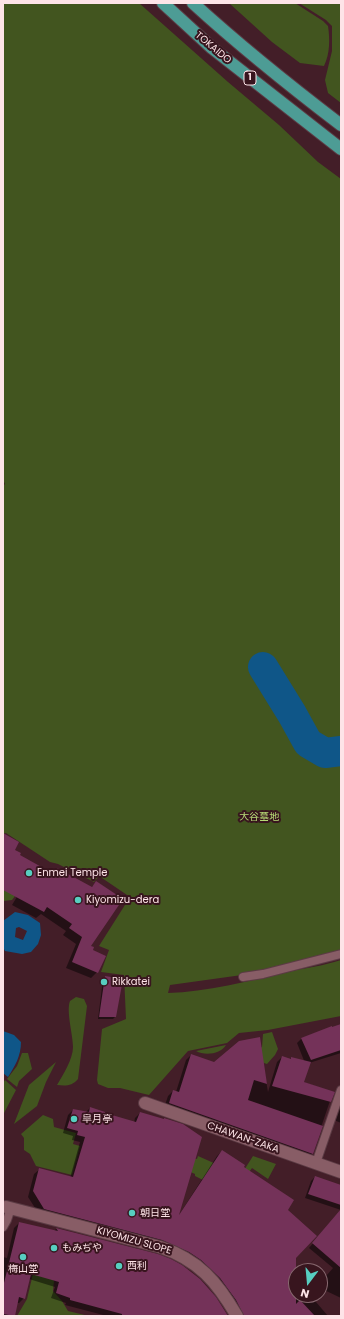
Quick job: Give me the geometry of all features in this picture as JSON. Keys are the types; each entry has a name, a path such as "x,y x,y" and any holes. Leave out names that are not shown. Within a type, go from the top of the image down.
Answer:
{"highway":[{"name":"TOKAIDO","path":"163,3 212,48 341,149"},
{"name":"TOKAIDO","path":"193,3 253,56 341,125"}],"street":[{"name":"CHAWAN-ZAKA","path":"145,1103 341,1172"},
{"name":"KIYOMIZU SLOPE","path":"9,1208 160,1247 177,1254 196,1265 210,1277 224,1295 236,1316"}],"lane":[{"path":"243,977 263,974 341,954"},
{"path":"316,1163 341,1090"},
{"path":"3,1227 7,1220 9,1208"}],"green space":[{"name":"大谷墓地","path":"3,3 139,3 279,125 318,162 341,179 341,951 242,975 170,985 168,993 197,991 228,986 341,960 341,1016 268,1030 239,1033 227,1043 188,1051 149,1095 120,1088 108,1088 98,1084 97,1080 102,1029 126,1019 124,975 101,972 109,950 99,946 130,897 99,876 94,882 58,864 50,862 6,833 3,834 3,486 5,484 3,480"},
{"path":"229,3 295,3 323,21 328,26 329,41 324,66 300,63 272,42"},
{"path":"299,3 341,3 341,103 328,93 325,80 332,51 332,26 326,20"},
{"path":"3,879 18,892 12,900 3,901"},
{"path":"76,997 84,999 87,1006 78,1079 69,1085 57,1085 73,1052 69,1005 70,1001"},
{"path":"272,1032 278,1049 275,1055 267,1064 252,1059 254,1051 262,1047 263,1034"},
{"path":"226,1045 217,1052 208,1054 196,1051"},
{"path":"22,1053 28,1053 32,1069 19,1081 17,1087 7,1079 17,1066"},
{"path":"56,1062 46,1082 37,1106 14,1124 29,1085"},
{"path":"5,1080 16,1090 3,1115 3,1083"},
{"path":"43,1115 53,1119 54,1127 76,1133 73,1144 80,1146 72,1175 36,1166 30,1154 24,1150 24,1138 21,1134"},
{"path":"198,1156 216,1164 207,1182 186,1170 189,1157 197,1159"},
{"path":"253,1156 276,1164 268,1179 252,1168 245,1178 241,1175"},
{"path":"36,1261 54,1281 53,1291 68,1311 89,1316 17,1316 27,1299"}],"water":[{"path":"15,912 28,915 40,923 41,935 38,944 31,952 22,954 5,951 3,947 3,921","holes":["19,927 27,931 23,940 15,937 16,928"]},
{"path":"3,1031 14,1035 21,1042 19,1056 8,1077 3,1073"}],"building":[{"path":"3,833 19,842 15,850 21,853 20,855 54,874 57,868 92,887 96,881 123,899 91,946 94,947 93,950 106,956 98,973 72,962 82,937 69,928 72,924 47,907 44,912 3,890"},
{"path":"105,976 123,979 116,1017 99,1017"},
{"path":"341,1024 341,1050 311,1060 301,1038"},
{"path":"260,1037 267,1084 254,1080 248,1100 323,1126 313,1154 169,1103 173,1090 179,1092 191,1054 214,1062 239,1041"},
{"path":"282,1056 311,1062 304,1082 335,1092 331,1102 272,1086"},
{"path":"90,1107 136,1122 140,1112 183,1124 202,1137 179,1215 222,1150 245,1165 244,1167 294,1200 288,1210 317,1236 296,1258 296,1263 288,1263 288,1303 303,1303 315,1316 244,1316 236,1300 220,1278 201,1260 189,1252 162,1240 44,1209 33,1191 39,1168 73,1177 85,1137 77,1135 78,1131 67,1128 73,1109 89,1112"},
{"path":"315,1176 341,1185 341,1205 308,1194"},
{"path":"341,1209 341,1268 312,1243"},
{"path":"19,1222 58,1231 56,1228 158,1254 171,1259 182,1265 200,1279 216,1297 228,1316 122,1316 122,1314 70,1300 70,1298 56,1293 59,1282 31,1274 25,1299 19,1297 15,1316 3,1314 3,1287"}],"waterway":[{"path":"263,667 308,743 325,753 341,751"}],"place":[{"name":"Enmei Temple","path":"29,873"},
{"name":"Kiyomizu-dera","path":"78,900"},
{"name":"Rikkatei","path":"104,982"},
{"name":"皐月亭","path":"74,1119"},
{"name":"朝日堂","path":"132,1213"},
{"name":"もみぢや","path":"54,1248"},
{"name":"梅山堂","path":"23,1257"},
{"name":"西利","path":"119,1266"}]}
